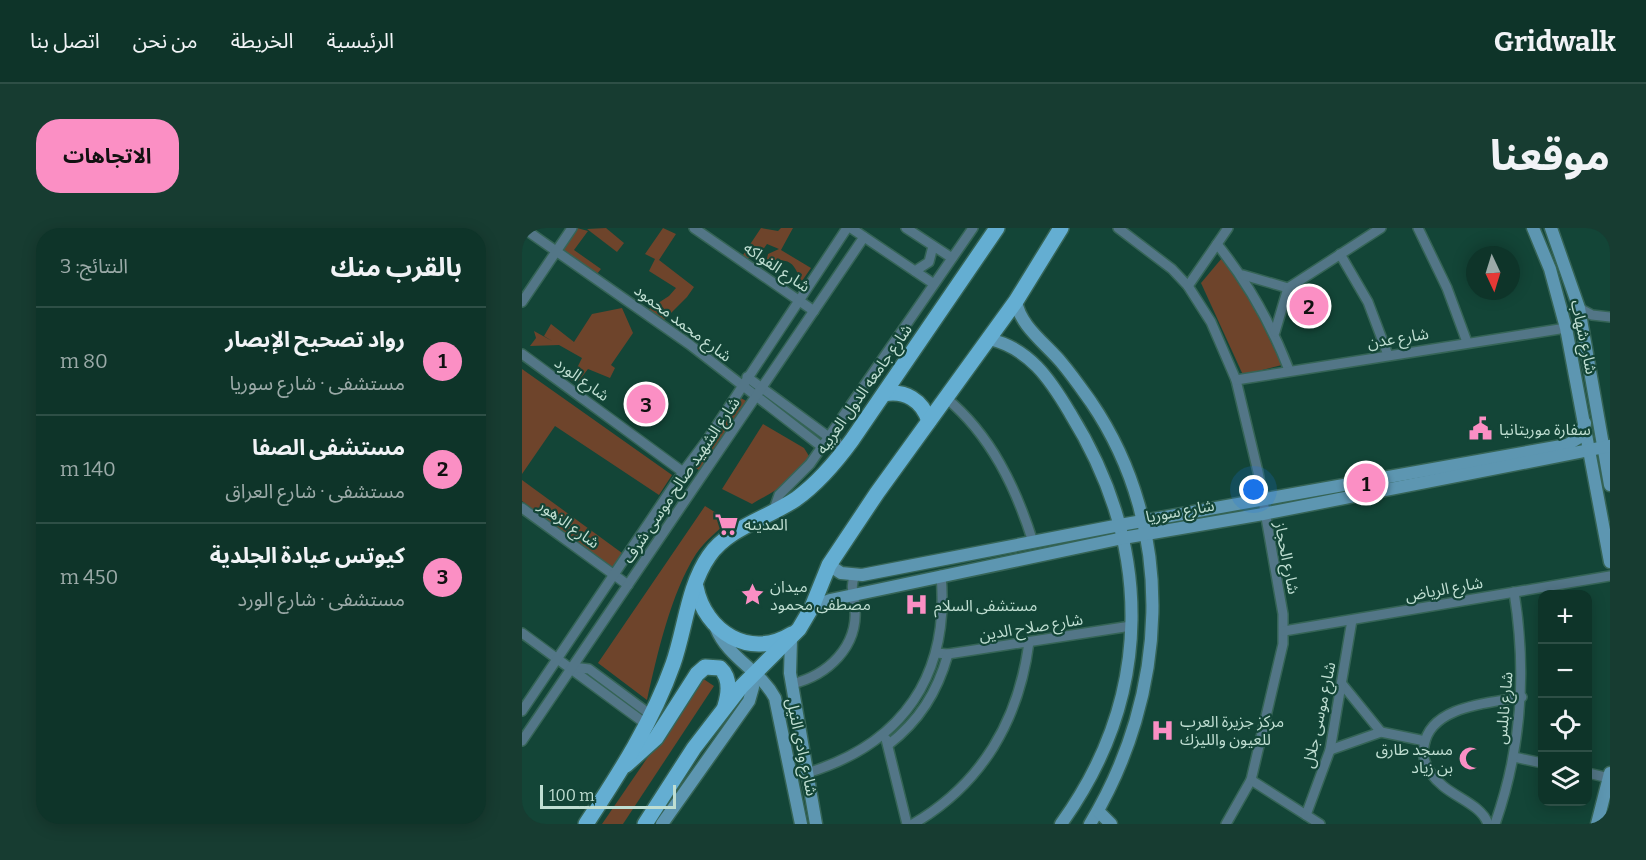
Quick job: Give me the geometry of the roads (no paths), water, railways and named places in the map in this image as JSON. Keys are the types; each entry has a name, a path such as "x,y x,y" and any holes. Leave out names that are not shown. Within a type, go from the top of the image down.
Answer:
{"main road":[{"name":"شارع جامعه الدول العربيه","path":"586,824 649,720 673,665 702,568 715,548 726,539 773,513 813,485 846,449 997,228"},
{"path":"645,824 694,748 720,714 753,674 794,636 812,607 829,565 1016,301 1060,228"},
{"path":"884,394 898,393 912,398 923,408 929,421"},
{"path":"696,587 699,602 716,628 741,642 756,644 794,636"},
{"path":"621,769 656,738 697,674 710,666 720,668 727,676 728,693 720,714"}],"street":[{"name":"شارع محمد محمود","path":"523,228 689,344 741,386 759,392 846,449"},
{"path":"522,302 572,228"},
{"name":"شارع الفواكه","path":"694,228 814,311"},
{"path":"849,228 934,284"},
{"name":"شارع الشهيد صالح موسى شرف","path":"522,711 707,440 798,300 849,228"},
{"path":"906,228 952,258"},
{"path":"773,513 779,495 810,464 973,228"},
{"name":"شارع الحجاز","path":"1118,228 1172,269 1188,286 1211,322 1236,380 1252,441 1284,631 1279,669 1251,780 1226,824"},
{"path":"1188,286 1228,228"},
{"path":"1275,332 1288,288 1381,228"},
{"path":"1418,228 1447,288 1467,342"},
{"name":"شارع شهاب","path":"1533,228 1550,269 1591,421 1606,447 1609,479"},
{"name":"شارع شهاب","path":"1551,228 1579,308 1591,421 1590,450 1610,562"},
{"name":"شارع الشهيد صالح موسى شرف","path":"522,741 864,237"},
{"path":"1217,244 1243,275 1275,332 1289,370"},
{"path":"915,271 929,262 933,246"},
{"path":"1340,254 1368,302 1388,355"},
{"path":"1243,275 1288,288"},
{"path":"1016,301 1021,318 1078,384 1106,425 1118,447 1145,527 1154,615 1145,689 1135,725 1116,776 1090,824"},
{"path":"1579,308 1592,315 1610,317"},
{"name":"شارع عدن","path":"1236,380 1566,328"},
{"path":"989,339 1010,345 1028,355 1055,389 1083,435 1106,484 1120,525 1130,582 1131,626 1116,720 1091,777 1061,824"},
{"path":"1028,355 1029,343 1040,339"},
{"name":"شارع الورد","path":"522,354 683,472"},
{"name":"شارع محمد محمود","path":"747,377 759,392 822,447"},
{"path":"946,398 974,425 994,453 1010,482 1033,542"},
{"path":"1591,421 1610,431"},
{"name":"شارع سوريا","path":"855,576 1120,525 1145,527 1263,514 1493,464 1567,445 1580,436 1591,421"},
{"name":"شارع سوريا","path":"812,607 941,575 1123,538 1145,527 1261,500 1606,447"},
{"path":"1595,477 1601,471 1609,479"},
{"name":"شارع الزهور","path":"522,508 628,585"},
{"path":"792,684 818,675 839,657 853,628 852,586 855,576 841,573 829,565"},
{"path":"807,773 835,765 861,751 885,734 915,699 927,679 936,653 943,612 941,575"},
{"name":"شارع الرياض","path":"1284,631 1610,576"},
{"name":"شارع نابلس","path":"1495,824 1514,757 1522,698 1521,639 1514,592"},
{"name":"شارع موسى جلال","path":"1306,815 1330,750 1352,620"},
{"name":"شارع صلاح الدين","path":"936,653 948,654 1131,626"},
{"name":"شارع وادى النيل","path":"716,628 728,650 765,682 778,706 801,824"},
{"path":"522,633 573,668 581,666 591,670 649,720"},
{"name":"شارع وادى النيل","path":"794,636 789,662 816,824"},
{"path":"913,824 951,798 969,780 999,739 1020,692 1029,642"},
{"path":"888,744 902,733 926,706 935,690 948,654"},
{"path":"662,824 749,701 753,687 753,674"},
{"path":"1342,684 1381,732"},
{"path":"1123,685 1133,692 1145,689"},
{"path":"1488,824 1481,812 1433,777 1424,759 1425,741 1430,732 1446,716 1475,706 1522,698"},
{"path":"778,706 784,701 794,700"},
{"path":"1116,720 1129,718 1135,725"},
{"path":"1330,750 1381,732 1425,741"},
{"path":"885,734 907,824"},
{"path":"1514,757 1538,762"},
{"path":"1592,773 1609,775 1597,824"},
{"path":"1251,780 1320,824"},
{"path":"1098,811 1111,824"}],"place":[{"name":"مستشفى الصفا","path":"1309,306"},
{"name":"كيوتس عيادة الجلدية","path":"646,404"},
{"name":"سفارة موريتانيا","path":"1481,429"},
{"name":"رواد تصحيح الإبصار","path":"1366,483"},
{"name":"المدينه","path":"726,524"},
{"name":"ميدان مصطفى محمود","path":"752,595"},
{"name":"مستشفى السلام","path":"916,605"},
{"name":"مركز جزيرة العرب للعيون والليزك","path":"1162,730"},
{"name":"مسجد طارق بن زياد","path":"1471,758"}]}
